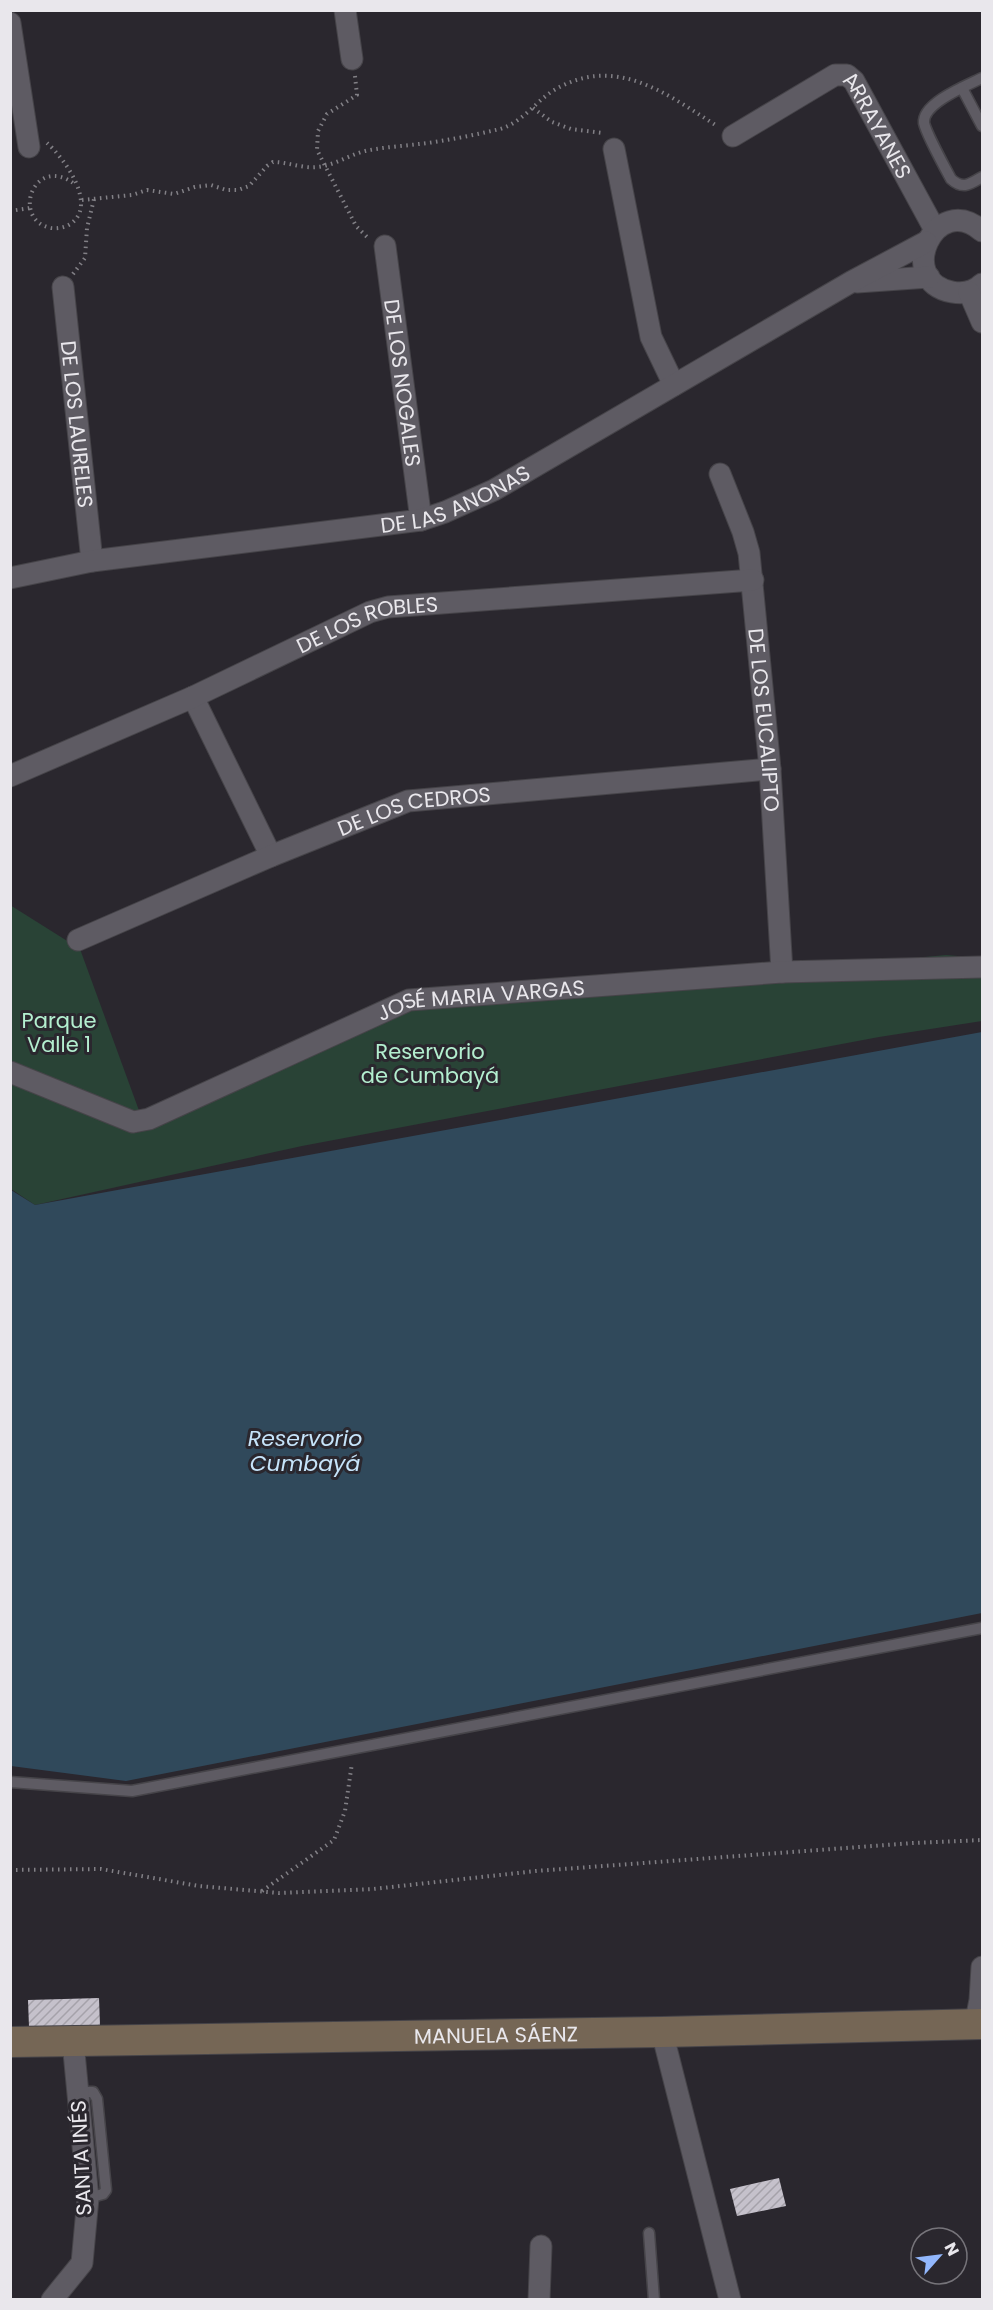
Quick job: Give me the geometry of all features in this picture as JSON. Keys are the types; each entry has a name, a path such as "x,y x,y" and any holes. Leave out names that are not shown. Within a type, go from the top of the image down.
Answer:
{"street":[{"path":"345,10 352,59"},
{"path":"10,22 27,137"},
{"name":"ARRAYANES","path":"733,136 835,75 847,75 854,81 930,236"},
{"path":"614,149 648,328 660,359 674,385"},
{"name":"DE LAS ANONAS","path":"10,578 92,561 421,520 445,512 494,489 930,236 947,223 961,221 980,224"},
{"path":"930,236 923,260 929,277 936,286 946,291 958,293 976,288 982,322"},
{"name":"DE LOS NOGALES","path":"385,246 421,520"},
{"path":"851,282 929,277"},
{"name":"DE LOS LAURELES","path":"63,287 92,561"},
{"name":"DE LOS EUCALIPTO","path":"720,474 743,532 753,580 770,769 782,972"},
{"name":"DE LOS ROBLES","path":"10,776 193,698 370,612 388,607 753,580"},
{"path":"193,698 271,856"},
{"name":"DE LOS CEDROS","path":"78,940 271,856 408,801 770,769"},
{"name":"JOSÉ MARIA VARGAS","path":"10,1072 133,1122 149,1119 409,1000 782,972 982,967"},
{"path":"979,2025 982,1967"},
{"name":"MANUELA SÁENZ","path":"10,2042 979,2025"},
{"path":"662,2032 730,2300"},
{"name":"SANTA INÉS","path":"52,2300 82,2263 88,2198 73,2042"},
{"path":"539,2300 541,2246"}],"lane":[{"path":"982,78 933,105 927,112 924,122 951,179 957,185 965,186 982,177"},
{"path":"962,87 982,126"},
{"path":"10,1782 132,1791 982,1628"},
{"path":"649,2233 654,2300"}],"path":[{"path":"352,59 357,95 327,114 318,131 317,150 356,226 368,239 385,246"},
{"path":"82,200 132,195 147,190 174,194 195,187 212,185 226,190 238,190 249,186 273,162 313,168 324,166 354,153 439,141 502,128 518,120 537,102 566,83 597,75 618,75 663,92 733,136"},
{"path":"533,108 552,122 571,129 600,131 606,134 614,149"},
{"path":"27,137 53,148 76,185 82,200 82,207 77,218 68,226 57,229 45,226 35,219 30,208 30,196 34,186 44,178 55,175 67,177 76,185"},
{"path":"63,287 85,258 87,228 94,199"},
{"path":"10,211 30,208"},
{"path":"261,1892 334,1839 345,1811 352,1763"},
{"path":"10,1870 101,1869 199,1886 279,1893 374,1889 536,1871 982,1840"}],"green space":[{"name":"Parque Valle 1","path":"10,905 80,949 141,1116 11,1066"},
{"name":"Reservorio de Cumbayá","path":"946,955 982,958 982,1021 879,1037 302,1146 35,1205 11,1189 10,1082 137,1133 412,1006"}],"water":[{"name":"Reservorio Cumbayá","path":"982,1032 982,1613 126,1781 11,1766 11,1190 35,1205"}],"building":[{"path":"99,1998 100,2025 29,2027 28,2000"},
{"path":"779,2178 786,2206 737,2216 730,2189"}]}
